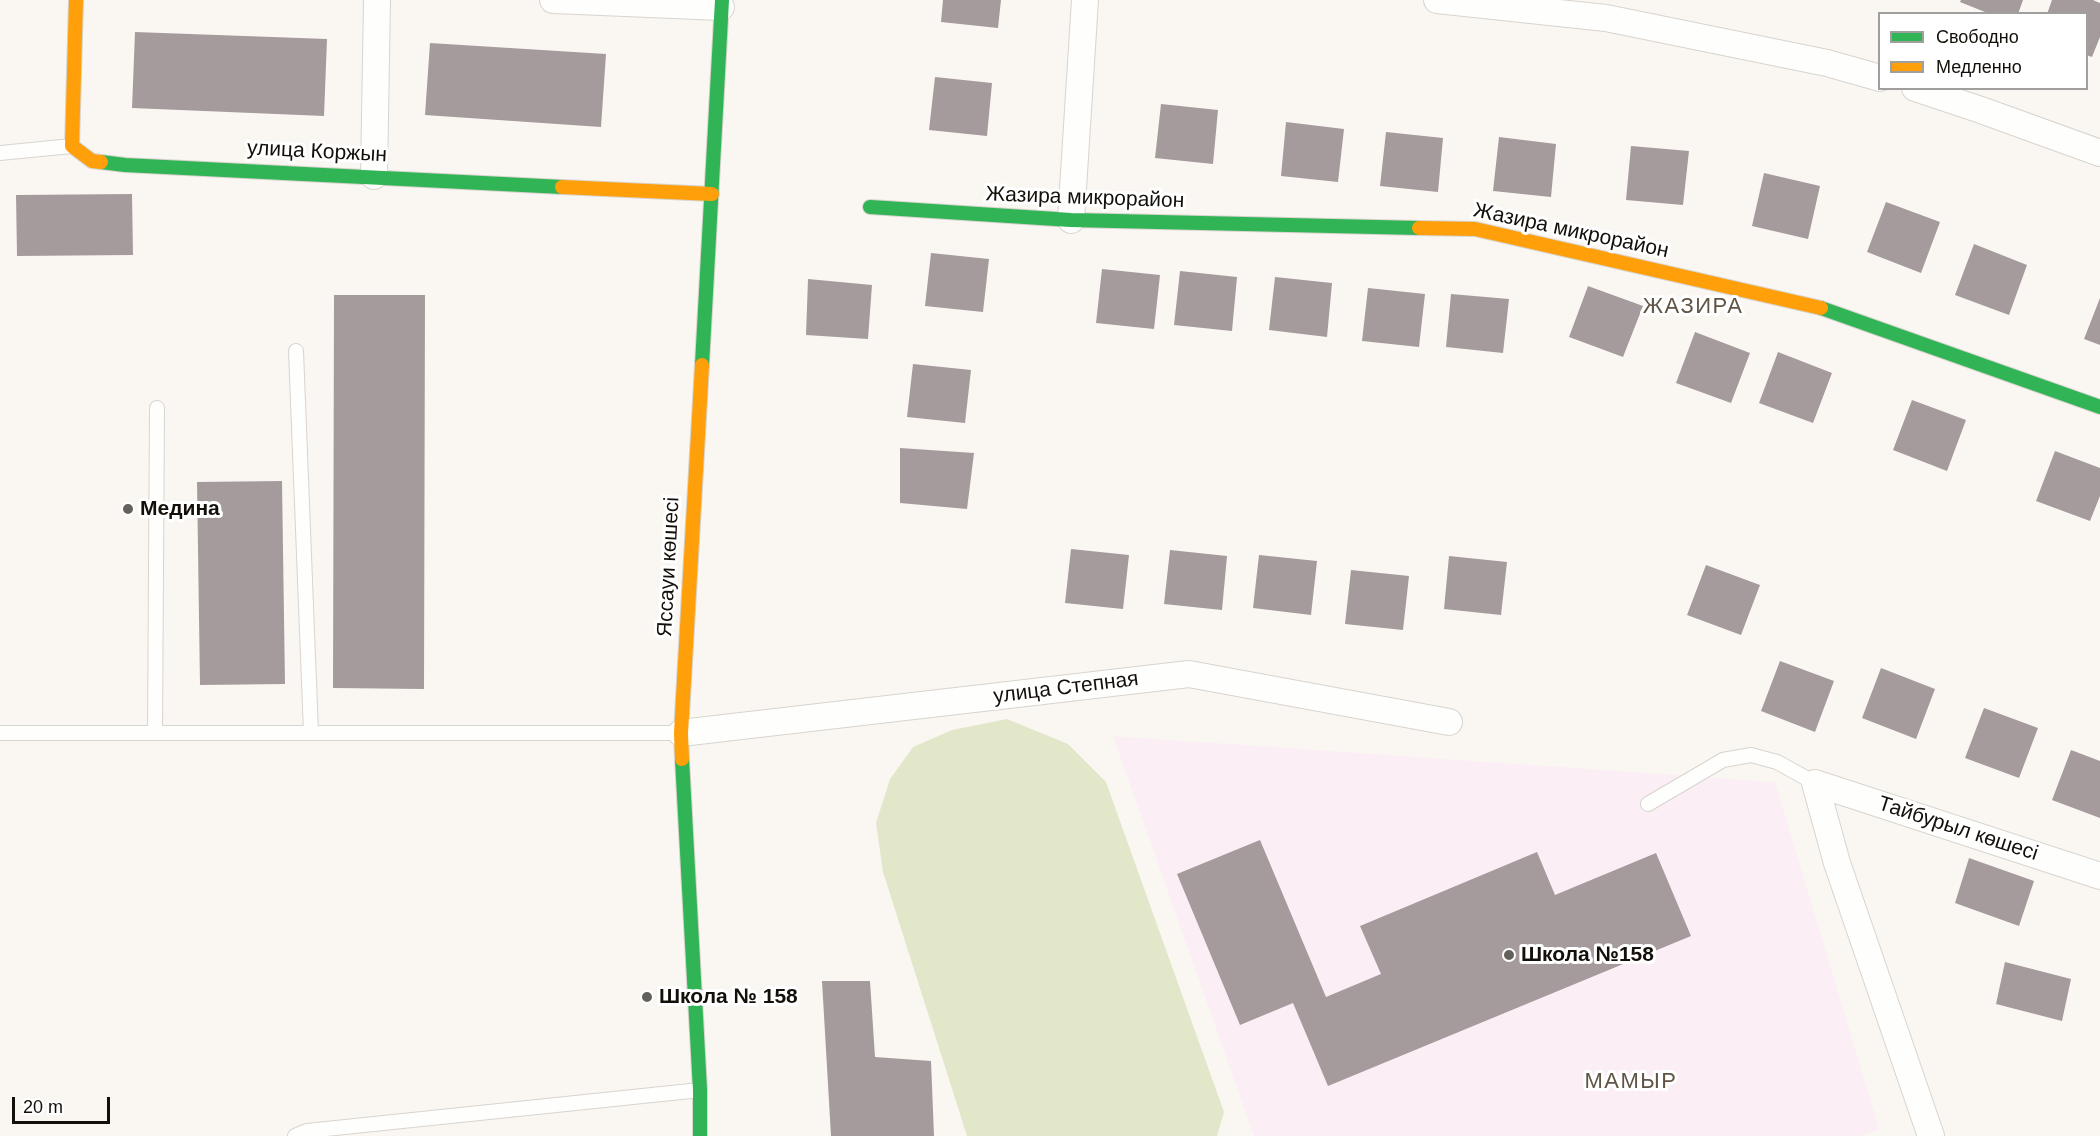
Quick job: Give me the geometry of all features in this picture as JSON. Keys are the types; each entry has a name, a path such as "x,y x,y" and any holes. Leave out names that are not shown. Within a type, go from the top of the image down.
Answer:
{"street":[{"path":"72,146 76,0"},
{"path":"374,176 377,0"},
{"path":"553,0 721,4"},
{"path":"1071,220 1085,0"},
{"path":"1437,0 1606,18 1827,63 1878,77"},
{"name":"Яссауи көшесі","path":"700,1136 700,1090 681,733 721,4"},
{"path":"1921,90 2100,153"},
{"name":"улица Коржын","path":"72,146 92,161 124,165 712,194"},
{"name":"Жазира микрорайон","path":"870,207 1071,220 1475,229 1828,310 2100,407"},
{"name":"улица Степная","path":"681,733 1190,674 1449,722"},
{"path":"1815,783 1837,863 1931,1136"},
{"name":"Тайбурыл көшесі","path":"1815,783 2100,876"}],"lane":[{"path":"0,153 72,146"},
{"path":"296,351 311,733"},
{"path":"154,733 157,408"},
{"path":"0,733 681,733"},
{"path":"1648,804 1723,760 1751,755 1777,762 1815,783"},
{"path":"295,1136 307,1131 700,1090"}],"shaded area":[{"path":"1113,736 1775,782 1879,1129 1862,1136 1254,1136"}],"green space":[{"path":"1007,719 1068,744 1106,782 1224,1112 1217,1136 967,1136 883,872 876,823 890,779 913,747 952,730"}],"building":[{"path":"943,0 1001,0 998,28 941,22"},
{"path":"1961,0 2023,0 2019,12 1985,12 1960,2"},
{"path":"2052,0 2093,0 2100,3 2100,37 2092,57 2088,56 2088,12 2048,12"},
{"path":"135,32 327,39 324,116 132,108"},
{"path":"430,43 606,54 601,127 425,115"},
{"path":"935,77 992,83 987,136 929,130"},
{"path":"1161,104 1218,110 1213,164 1155,158"},
{"path":"1286,122 1344,129 1338,182 1281,176"},
{"path":"1386,132 1443,138 1438,192 1380,186"},
{"path":"1499,137 1556,144 1551,197 1493,191"},
{"path":"1631,146 1689,151 1683,205 1626,200"},
{"path":"1764,173 1820,186 1808,239 1752,226"},
{"path":"132,194 133,255 17,256 16,195"},
{"path":"1886,202 1940,222 1921,273 1867,252"},
{"path":"1974,244 2027,265 2009,315 1955,295"},
{"path":"931,253 989,259 983,312 925,306"},
{"path":"1102,269 1160,275 1154,329 1096,323"},
{"path":"1180,271 1237,277 1232,331 1174,325"},
{"path":"1275,277 1332,283 1327,337 1269,330"},
{"path":"808,279 872,285 868,339 806,335"},
{"path":"1588,286 1643,306 1623,357 1569,337"},
{"path":"1368,288 1425,294 1419,347 1362,341"},
{"path":"1451,294 1509,299 1503,353 1446,347"},
{"path":"334,295 425,295 424,689 333,688"},
{"path":"2100,298 2100,345 2084,339"},
{"path":"1695,332 1750,353 1731,403 1676,383"},
{"path":"1778,352 1832,373 1813,423 1759,403"},
{"path":"913,364 971,370 965,423 907,417"},
{"path":"1912,400 1966,420 1947,471 1893,450"},
{"path":"900,448 974,453 967,509 900,503"},
{"path":"2055,451 2100,468 2100,496 2090,521 2036,501"},
{"path":"282,481 285,684 200,685 197,482"},
{"path":"1071,549 1129,555 1123,609 1065,603"},
{"path":"1170,550 1227,556 1222,610 1164,604"},
{"path":"1259,555 1317,561 1311,615 1253,608"},
{"path":"1449,556 1507,562 1501,615 1444,609"},
{"path":"1706,565 1760,585 1741,635 1687,615"},
{"path":"1351,570 1409,576 1403,630 1345,624"},
{"path":"1780,661 1834,681 1815,732 1761,711"},
{"path":"1881,668 1935,689 1916,739 1862,718"},
{"path":"1984,708 2038,728 2019,778 1965,758"},
{"path":"2071,750 2100,761 2100,818 2052,800"},
{"name":"Школа №158","path":"1260,840 1326,997 1381,974 1360,926 1537,852 1555,895 1656,853 1691,936 1328,1086 1293,1003 1240,1025 1177,874"},
{"path":"1969,858 2034,881 2019,926 1955,903"},
{"path":"2005,962 2071,979 2062,1021 1996,1004"},
{"path":"822,981 870,981 875,1057 931,1061 934,1136 831,1136"}],"traffic: fast":[{"path":"702,365 722,0"},
{"path":"101,162 562,187"},
{"path":"870,207 1071,220 1419,228"},
{"path":"1821,308 2100,407"},
{"path":"682,759 700,1090 700,1136"}],"traffic: slow":[{"path":"76,0 72,146 92,161 101,162"},
{"path":"562,187 712,194"},
{"path":"1419,228 1475,229 1821,308"},
{"path":"682,759 681,733 702,365"}],"place":[{"name":"Медина","path":"128,509"},
{"name":"Школа №158","path":"1509,955"},
{"name":"Школа № 158","path":"647,997"}],"district":[{"name":"ЖАЗИРА","path":"1693,307"},
{"name":"МАМЫР","path":"1631,1082"}]}
